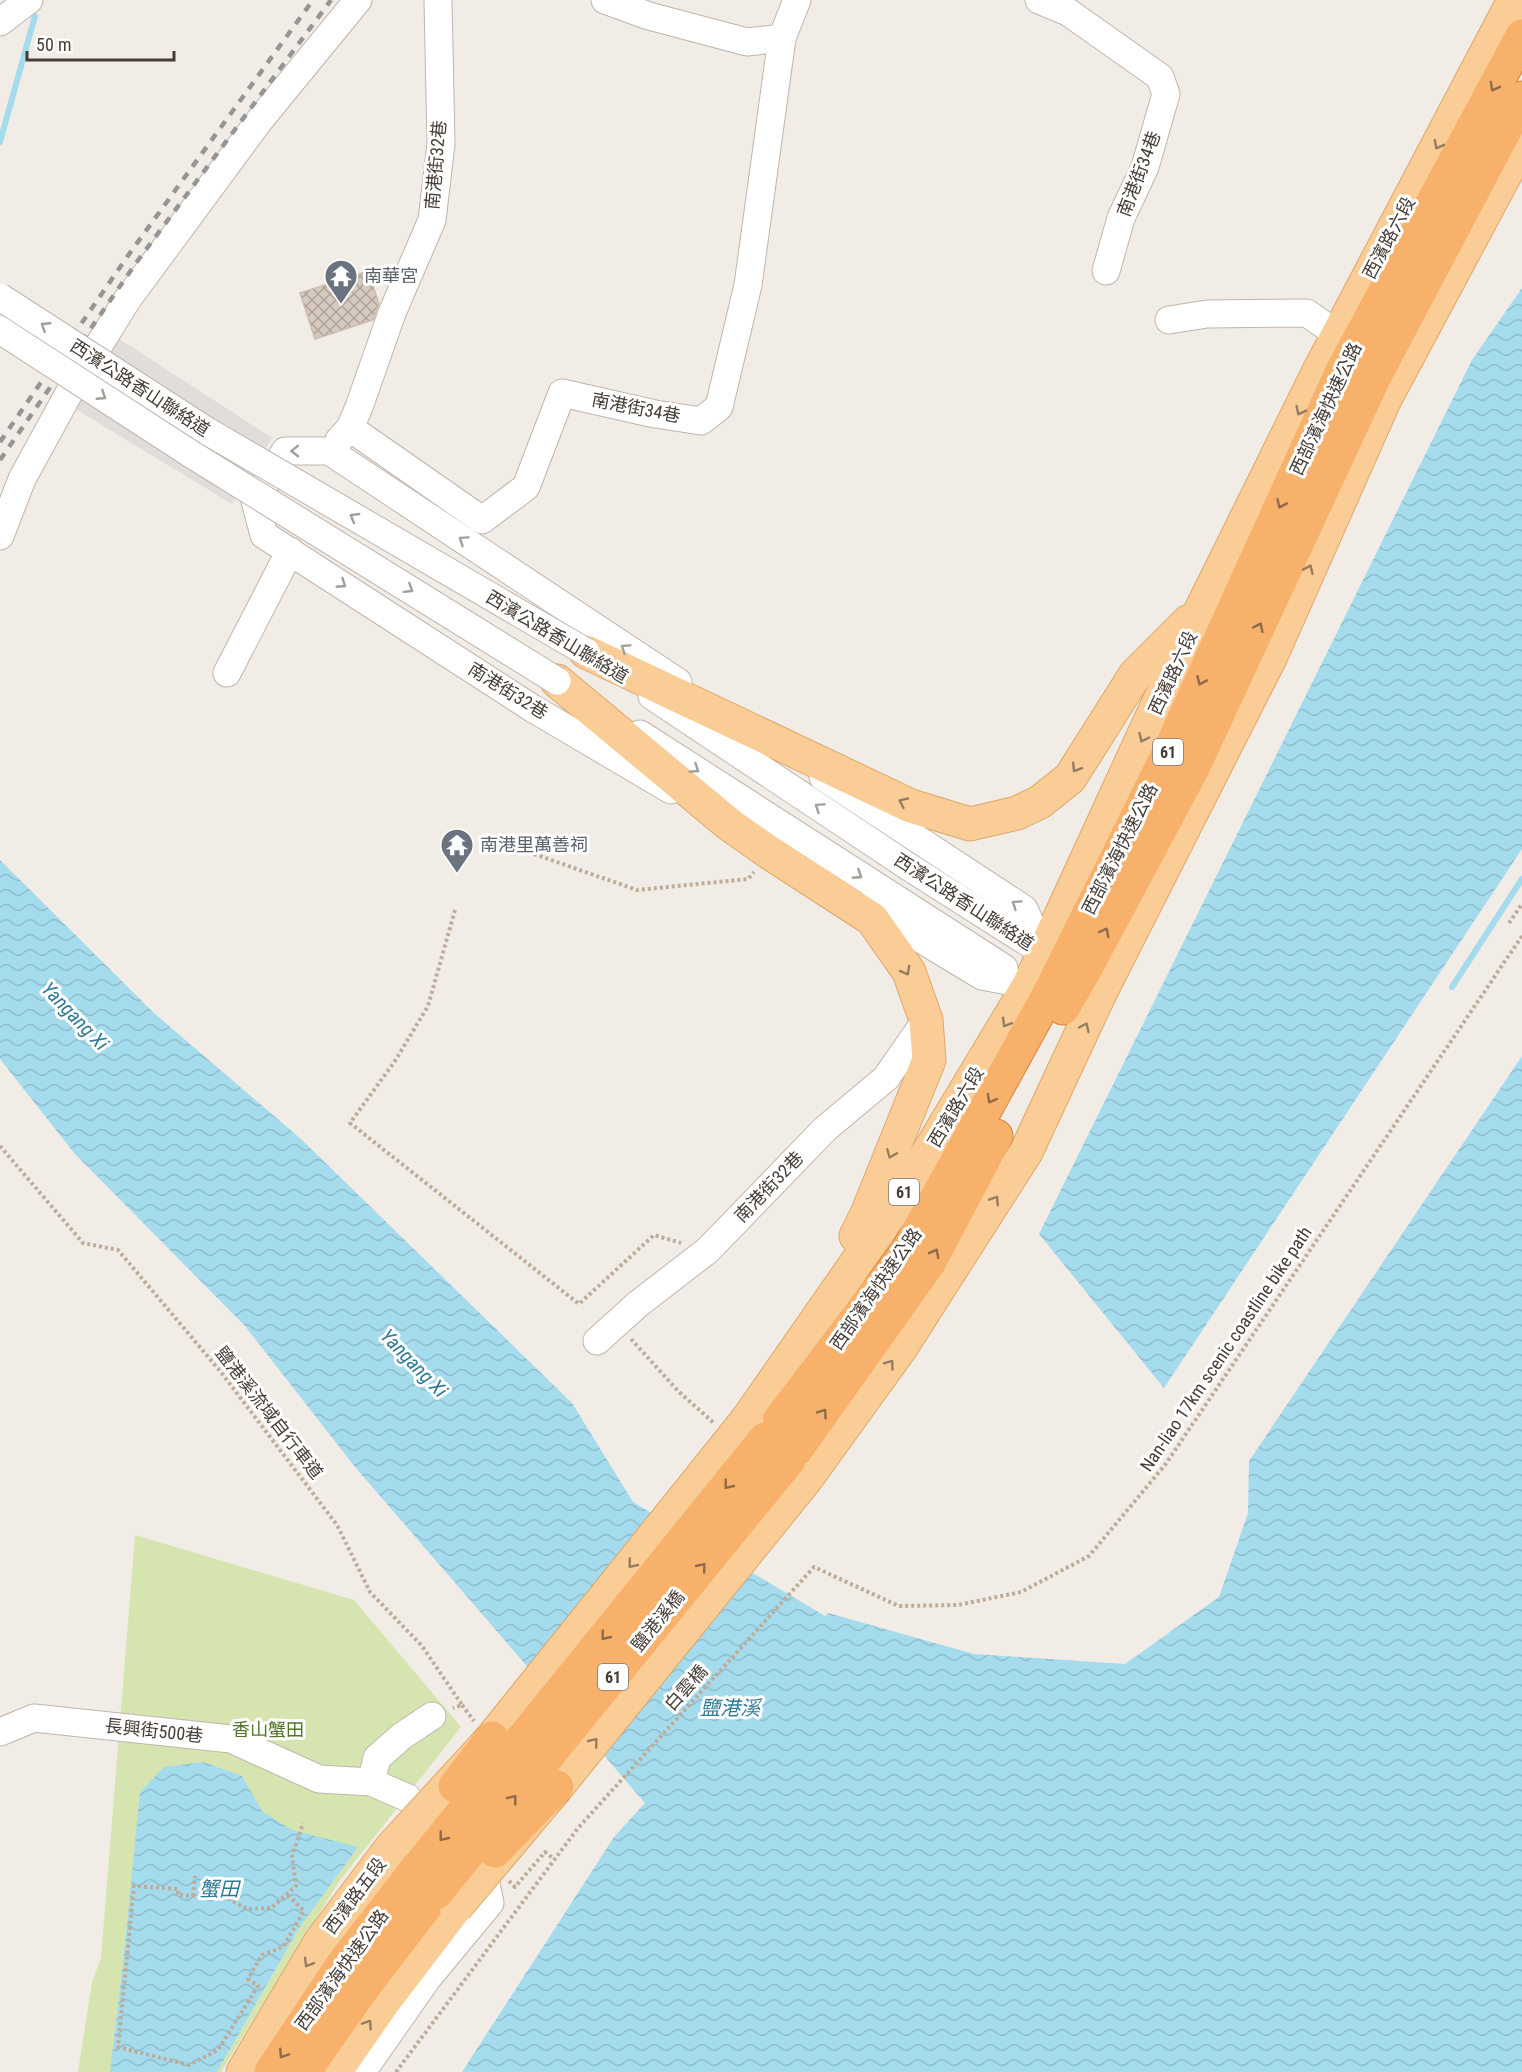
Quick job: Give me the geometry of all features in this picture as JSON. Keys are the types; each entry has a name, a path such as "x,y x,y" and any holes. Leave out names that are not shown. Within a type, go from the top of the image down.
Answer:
{"highway":[{"name":"西部濱海快速公路","path":"1074,968 1167,756 1342,371 1522,36"},
{"name":"西部濱海快速公路","path":"756,1430 907,1252 1049,992 1074,968 1193,768 1374,378 1522,98"},
{"name":"西部濱海快速公路","path":"798,1470 929,1263 1049,992"},
{"name":"鹽港溪橋","path":"424,1879 756,1430"},
{"name":"鹽港溪橋","path":"424,1879 798,1470"},
{"path":"352,1976 424,1879 484,1731"},
{"path":"424,1879 557,1788"},
{"name":"西部濱海快速公路","path":"271,2072 352,1976 424,1879"},
{"name":"西部濱海快速公路","path":"304,2072 352,1976"}],"main road":[{"name":"西濱路六段","path":"798,1470 900,1349 1026,1152 1074,968 1202,608 1338,335 1514,0"},
{"name":"西濱路六段","path":"756,1430 808,1331 1049,992 1074,968 1271,656 1384,401 1522,143"},
{"path":"586,652 911,806 970,824 1017,813 1040,802 1070,778 1135,675 1202,608"},
{"path":"557,681 730,825 872,919 909,972 926,1020 929,1060 867,1214 808,1331"},
{"name":"61","path":"484,1731 756,1430"},
{"name":"鹽港溪橋","path":"557,1788 798,1470"},
{"name":"61","path":"335,2072 382,2004 424,1879"},
{"name":"西濱路五段","path":"243,2072 321,1941 424,1879"}],"street":[{"path":"0,22 29,0"},
{"name":"南港街32巷","path":"438,0 441,144 432,220 392,313 350,428 329,451 285,451 255,501 264,535 532,708 982,976 1049,992"},
{"path":"605,0 649,16 747,42 782,38"},
{"name":"南港街34巷","path":"350,428 482,520 526,487 562,393 655,414 701,421 719,407 748,285 782,38 797,0"},
{"name":"南港街34巷","path":"1039,0 1068,12 1160,77 1166,94 1145,167 1121,218 1106,271"},
{"path":"0,536 22,479 69,393 127,300 259,121 356,1"},
{"name":"西濱公路香山聯絡道","path":"0,297 207,431 586,652 909,867 1074,968"},
{"path":"1169,320 1207,314 1307,313 1338,335"},
{"name":"西濱公路香山聯絡道","path":"0,330 191,454 557,681 1049,992"},
{"path":"329,451 1024,909 1074,968"},
{"path":"227,673 290,551"},
{"name":"南港街32巷","path":"597,1341 638,1304 708,1250 825,1129 886,1078 926,1020"},
{"path":"371,1782 377,1758 402,1736 432,1716"},
{"name":"長興街500巷","path":"0,1732 34,1718 231,1739 320,1779 371,1782 408,1798"},
{"path":"362,2072 428,1979 490,1903 480,1856"}],"path":[{"path":"534,854 637,890 748,879 770,853"},
{"path":"1509,923 1522,904"},
{"path":"455,910 428,1006 395,1061 350,1123 579,1304 654,1235 708,1250"},
{"name":"Nan-liao 17km scenic coastline bike path","path":"813,1567 899,1606 957,1605 1021,1592 1089,1556 1166,1465 1522,936"},
{"name":"鹽港溪流域自行車道","path":"0,1146 83,1243 118,1250 220,1371 337,1525 370,1592 422,1646 462,1705 484,1731"},
{"name":"白雲橋","path":"396,2072 578,1828 813,1567"},
{"path":"432,1716 462,1705"},
{"path":"288,1895 304,1911 283,1947 262,1956 248,1979 258,1986 218,2050 189,2065 118,2047 134,1886 178,1889 178,1895 227,1898 247,1909 271,1908 296,1886 292,1857 303,1823"},
{"path":"193,1896 195,1876"}],"green space":[{"name":"香山蟹田","path":"135,1535 354,1600 461,1727 338,1883 221,2072 78,2072 92,1982 101,1958"}],"shaded area":[{"path":"118,338 272,438 232,504 72,407"}],"water":[{"path":"1522,288 1522,849 1164,1388 1039,1234 1472,360"},
{"path":"0,860 155,1014 301,1139 572,1403 633,1502 825,1616 828,1613 974,1654 1125,1664 1219,1597 1248,1513 1249,1461 1522,1056 1522,2072 462,2072 614,1837 645,1803 355,1467 245,1326 75,1154 0,1059"},
{"name":"蟹田","path":"203,1762 242,1776 262,1811 292,1830 358,1847 299,1928 217,2072 110,2072 140,1792 164,1767"}],"building":[{"name":"南華宮","path":"368,271 379,304 373,320 315,339 300,293"}],"waterway":[{"path":"0,142 35,16"},
{"path":"1452,987 1522,879"}],"railway":[{"path":"0,442 127,257 313,0"},
{"path":"0,460 136,263 331,0"}],"place":[{"name":"南華宮","path":"341,305"},
{"name":"南港里萬善祠","path":"457,874"}],"water label":[{"name":"Yangang Xi","path":"75,1016"},
{"name":"Yangang Xi","path":"414,1363"},
{"name":"鹽港溪","path":"730,1708"}]}
